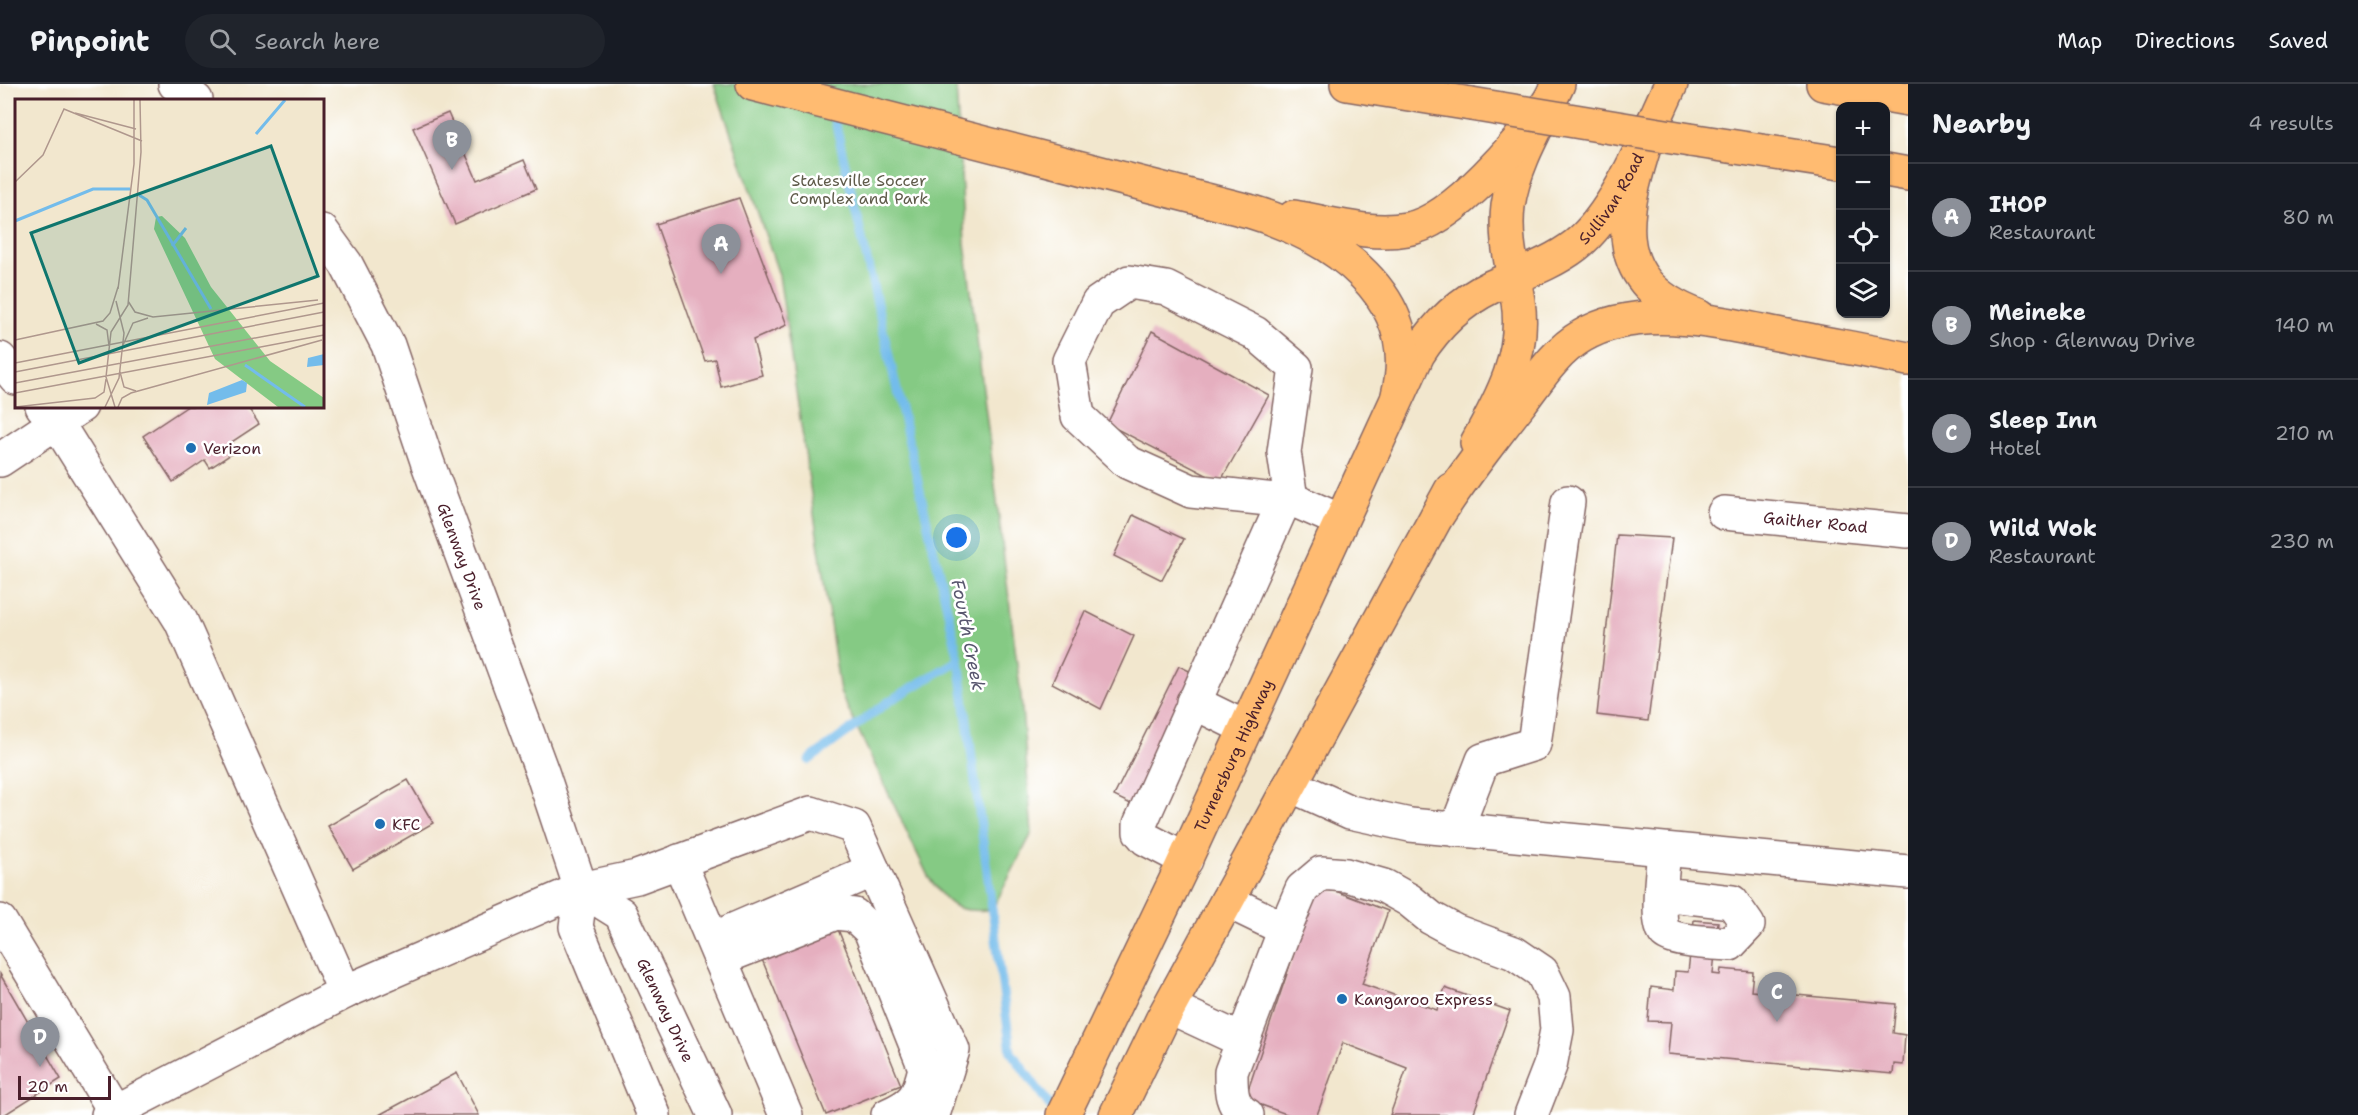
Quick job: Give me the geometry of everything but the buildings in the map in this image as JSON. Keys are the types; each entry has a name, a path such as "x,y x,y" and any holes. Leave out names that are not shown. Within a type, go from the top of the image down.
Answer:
{"main road":[{"path":"753,84 1221,204 1265,216 1300,230 1343,257 1371,281 1389,305 1399,336 1403,371 1398,395"},
{"path":"1347,84 1836,162"},
{"name":"Sullivan Road","path":"1398,395 1418,354 1446,319 1477,295 1563,255 1596,226 1616,196 1671,84"},
{"path":"1823,84 1908,99"},
{"path":"1221,204 1368,229 1398,230 1417,227 1438,217 1474,186 1514,146 1555,91"},
{"path":"1116,1115 1166,1013 1498,404 1513,368 1520,324 1507,237 1510,192 1520,165 1555,91"},
{"path":"1651,125 1628,209 1627,231 1632,257 1646,283 1658,296 1696,315 1726,324"},
{"path":"1890,171 1908,174"},
{"path":"1437,516 1474,461 1539,377 1576,340 1603,326 1641,318 1694,320 1726,324 1908,359"},
{"name":"Turnersburg Highway","path":"1063,1115 1186,860 1398,395"}],"street":[{"path":"175,84 195,99"},
{"name":"Glenway Drive","path":"324,237 334,269 388,345 428,464 542,772 580,889 576,927 654,1115"},
{"path":"1186,860 1146,839 1140,832 1140,824 1193,702 1288,500 1284,452 1296,368 1255,333 1166,288 1130,282 1098,303 1069,361 1078,416 1127,462 1191,491 1288,500 1341,520"},
{"path":"0,359 15,377"},
{"path":"0,460 60,412 182,621 345,992"},
{"path":"1455,830 1483,760 1534,744 1568,502"},
{"name":"Gaither Road","path":"1724,513 1908,531"},
{"path":"1193,702 1246,728"},
{"path":"1290,784 1334,806 1368,817 1455,830 1908,872"},
{"path":"0,921 113,1114 345,992 580,889 637,877 811,813 854,827 953,1050 933,1115"},
{"path":"1664,850 1662,894 1732,902 1748,925"},
{"path":"679,861 786,1115"},
{"path":"716,950 873,870"},
{"path":"1245,1114 1230,1094 1231,1072 1302,889 1321,873 1346,875 1384,886 1409,900 1431,918 1455,931 1514,953 1542,972 1554,997 1557,1030 1550,1066 1531,1115"},
{"name":"Glenway Drive","path":"580,889 621,914 715,1115"},
{"path":"1227,901 1285,929"},
{"path":"716,950 836,913 854,915 870,930 925,1068 921,1086 914,1101 888,1115"},
{"path":"1166,1013 1243,1041"}],"green space":[{"name":"Statesville Soccer Complex and Park","path":"714,84 956,84 965,243 1021,696 1032,833 992,910 969,910 954,906 942,895 928,876 840,692 779,275"}],"waterway":[{"name":"Fourth Creek","path":"833,112 959,660 1011,1052 1055,1113"},
{"path":"809,760 891,700 959,660"}],"place":[{"name":"Meineke","path":"452,170"},
{"name":"IHOP","path":"721,274"},
{"name":"Verizon","path":"191,448"},
{"name":"KFC","path":"380,824"},
{"name":"Kangaroo Express","path":"1342,999"},
{"name":"Sleep Inn","path":"1777,1022"},
{"name":"Wild Wok","path":"40,1067"}]}
